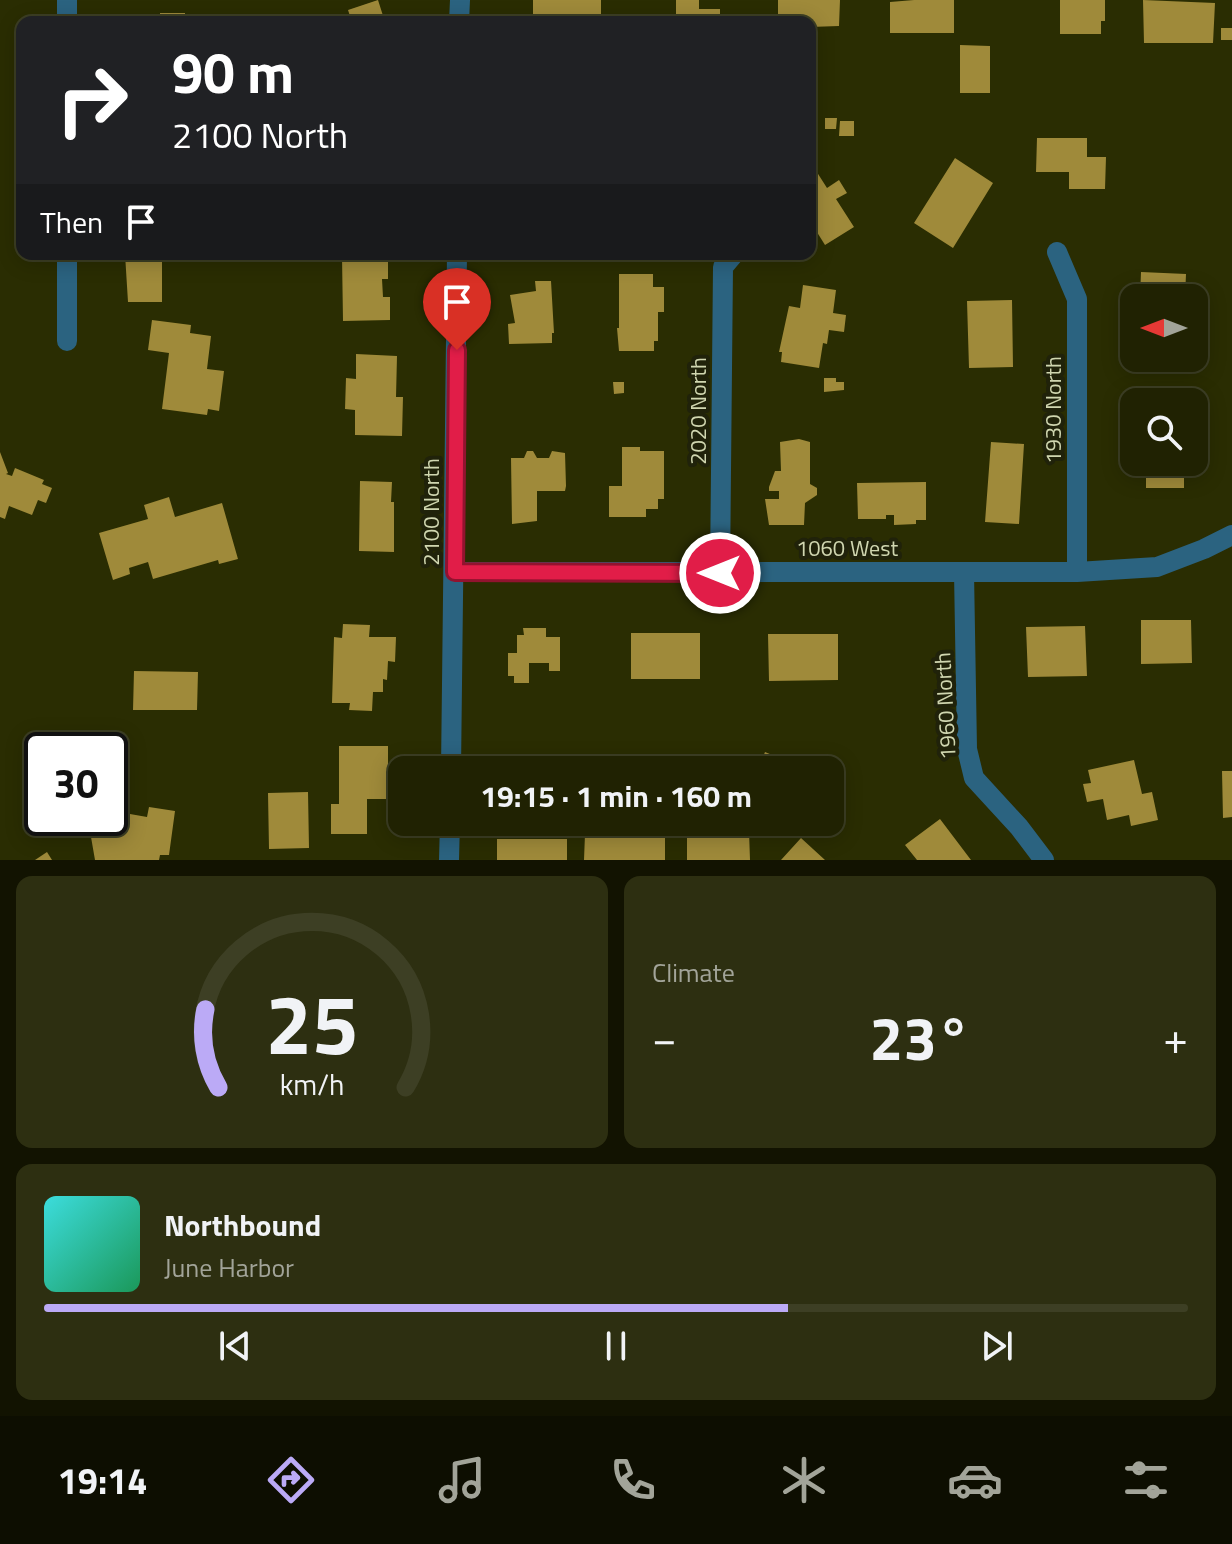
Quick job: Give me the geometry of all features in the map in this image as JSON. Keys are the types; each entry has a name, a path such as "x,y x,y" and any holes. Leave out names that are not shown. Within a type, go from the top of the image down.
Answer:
{"street":[{"name":"1930 North","path":"1057,252 1077,299 1077,572"},
{"path":"67,260 67,341"},
{"name":"2100 North","path":"451,756 457,260"},
{"name":"2020 North","path":"720,573 723,267 729,260"},
{"name":"1060 West","path":"455,572 1077,572 1157,567 1232,535"},
{"name":"1960 North","path":"964,572 967,749 974,778 1019,827 1044,860"},
{"path":"449,860 450,836"}],"building":[{"path":"378,0 383,16 350,16 348,10"},
{"path":"533,0 601,0 601,16 533,16"},
{"path":"676,0 699,0 699,9 720,9 720,16 676,16"},
{"path":"778,0 840,0 839,26 816,27 816,16 778,16"},
{"path":"954,0 954,33 890,33 890,2"},
{"path":"1060,0 1105,0 1105,21 1101,21 1101,34 1060,34"},
{"path":"1143,0 1215,3 1213,43 1144,43"},
{"path":"160,13 185,13 185,16 160,16"},
{"path":"1221,28 1232,28 1232,40 1221,40"},
{"path":"960,45 990,46 990,93 960,93"},
{"path":"825,118 837,118 836,129 825,129"},
{"path":"840,121 854,121 854,136 839,136"},
{"path":"1037,138 1087,138 1087,157 1106,157 1105,189 1069,189 1069,172 1036,172"},
{"path":"955,158 993,183 953,248 914,223"},
{"path":"816,171 827,188 839,180 847,193 836,199 854,227 825,245 816,231"},
{"path":"125,260 162,260 162,302 128,302"},
{"path":"342,260 388,260 388,279 382,279 383,297 390,297 390,320 343,321"},
{"path":"1141,272 1186,274 1186,284 1141,284"},
{"path":"619,274 653,274 653,287 664,287 664,312 658,312 658,341 654,341 654,351 619,351"},
{"path":"535,281 551,281 552,343 509,344 508,324 515,323 510,295 536,291"},
{"path":"803,285 836,290 833,313 846,315 844,332 829,330 827,344 823,343 819,368 781,362 782,352 779,352 789,306 800,308"},
{"path":"1012,300 1013,367 969,368 967,301"},
{"path":"152,320 191,325 190,333 211,336 207,369 224,371 219,411 208,409 207,415 162,409 169,353 148,350"},
{"path":"356,354 397,356 396,397 403,397 402,436 355,435 355,410 345,409 346,378 356,379"},
{"path":"824,378 844,382 844,390 824,392"},
{"path":"613,382 624,382 624,393 614,394"},
{"path":"799,439 810,442 810,484 817,488 817,495 805,503 804,525 769,525 765,499 779,499 779,491 769,491 769,487 775,471 781,471 780,442"},
{"path":"991,442 1024,444 1019,524 985,522"},
{"path":"622,447 664,451 664,499 658,499 658,509 646,509 646,517 609,517 609,486 622,486"},
{"path":"527,451 533,451 537,458 549,458 552,451 565,453 565,491 537,491 537,521 512,524 511,458 524,458"},
{"path":"0,452 6,474 12,476 15,468 44,480 42,484 52,488 46,503 38,500 32,515 9,506 5,519 0,517"},
{"path":"1146,476 1184,476 1184,488 1146,488"},
{"path":"360,481 392,482 394,552 359,551"},
{"path":"926,482 926,520 916,520 916,524 894,525 894,515 886,515 886,519 858,519 857,483"},
{"path":"169,497 175,517 222,503 238,559 219,564 218,560 153,579 148,562 129,568 130,574 113,580 99,533 148,519 144,505"},
{"path":"1141,620 1191,620 1192,663 1141,664"},
{"path":"343,624 370,625 369,637 396,637 395,662 388,661 383,692 373,692 372,711 349,710 350,703 332,703 334,637 342,638"},
{"path":"1085,626 1087,676 1028,677 1026,627"},
{"path":"523,628 546,628 546,637 560,637 560,671 549,671 549,663 529,663 529,683 514,683 514,676 508,676 508,653 517,653 517,635 524,635"},
{"path":"631,633 700,633 700,679 631,679"},
{"path":"768,634 838,634 838,680 769,681"},
{"path":"134,671 198,672 197,710 133,710"},
{"path":"339,746 388,746 388,799 367,799 367,834 331,834 331,804 339,804"},
{"path":"1134,760 1142,794 1152,792 1158,820 1131,826 1129,815 1107,820 1103,799 1087,802 1083,784 1091,783 1088,770"},
{"path":"1222,771 1232,771 1232,817 1223,818"},
{"path":"308,792 309,848 269,849 268,793"},
{"path":"149,807 175,811 169,855 160,855 159,860 95,860 91,837 128,836 130,814 147,817"},
{"path":"940,819 971,860 917,860 905,845"},
{"path":"585,836 665,836 665,860 584,860"},
{"path":"687,836 749,836 750,860 687,860"},
{"path":"801,838 825,860 781,860"},
{"path":"497,839 567,839 567,860 497,860"},
{"path":"47,852 52,860 35,860"}],"route":[{"path":"457,350 455,572 720,573"}]}
